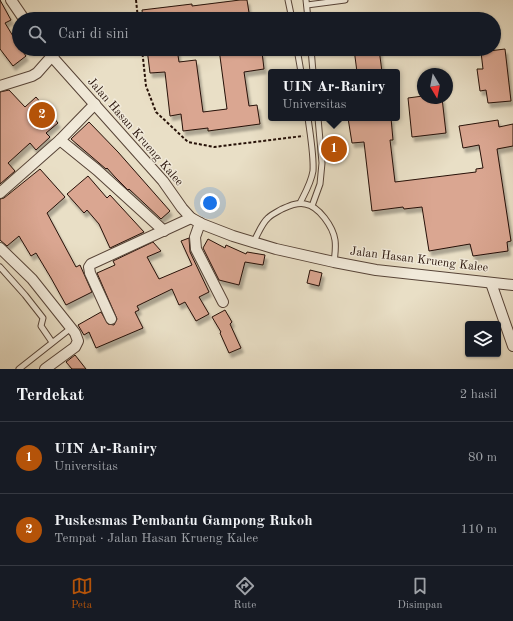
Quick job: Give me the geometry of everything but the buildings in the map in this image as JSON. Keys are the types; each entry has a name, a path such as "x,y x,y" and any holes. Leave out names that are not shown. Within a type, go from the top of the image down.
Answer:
{"street":[{"path":"11,0 19,12"},
{"path":"0,86 37,73 48,56"},
{"name":"Jalan Hasan Krueng Kalee","path":"53,56 164,182 182,208 196,221 233,236 334,262 376,270 513,285"},
{"path":"0,193 60,140 95,104"},
{"path":"60,140 97,170 164,231"},
{"path":"111,319 90,273 89,267 91,264 164,231 196,221 196,249 224,302"},
{"path":"0,248 32,279 75,333 77,339 77,344 75,347 45,369"},
{"path":"491,282 513,346"}],"lane":[{"path":"288,0 291,12"},
{"path":"307,12 306,2 345,0"},
{"path":"298,56 300,69"},
{"path":"312,56 313,69"},
{"path":"300,203 307,189 313,170 308,121"},
{"path":"312,206 320,184 322,163 318,121"},
{"path":"254,241 267,219 285,208 300,203 307,204 312,206 329,223 335,240 334,262"},
{"path":"0,267 25,294 43,318 41,326 52,342"},
{"path":"19,369 71,328"}],"path":[{"path":"136,0 137,12"},
{"path":"143,56 146,86 156,112 188,142 214,147 310,135"}],"place":[{"name":"Puskesmas Pembantu Gampong Rukoh","path":"42,115"},
{"name":"UIN Ar-Raniry","path":"334,149"}]}
